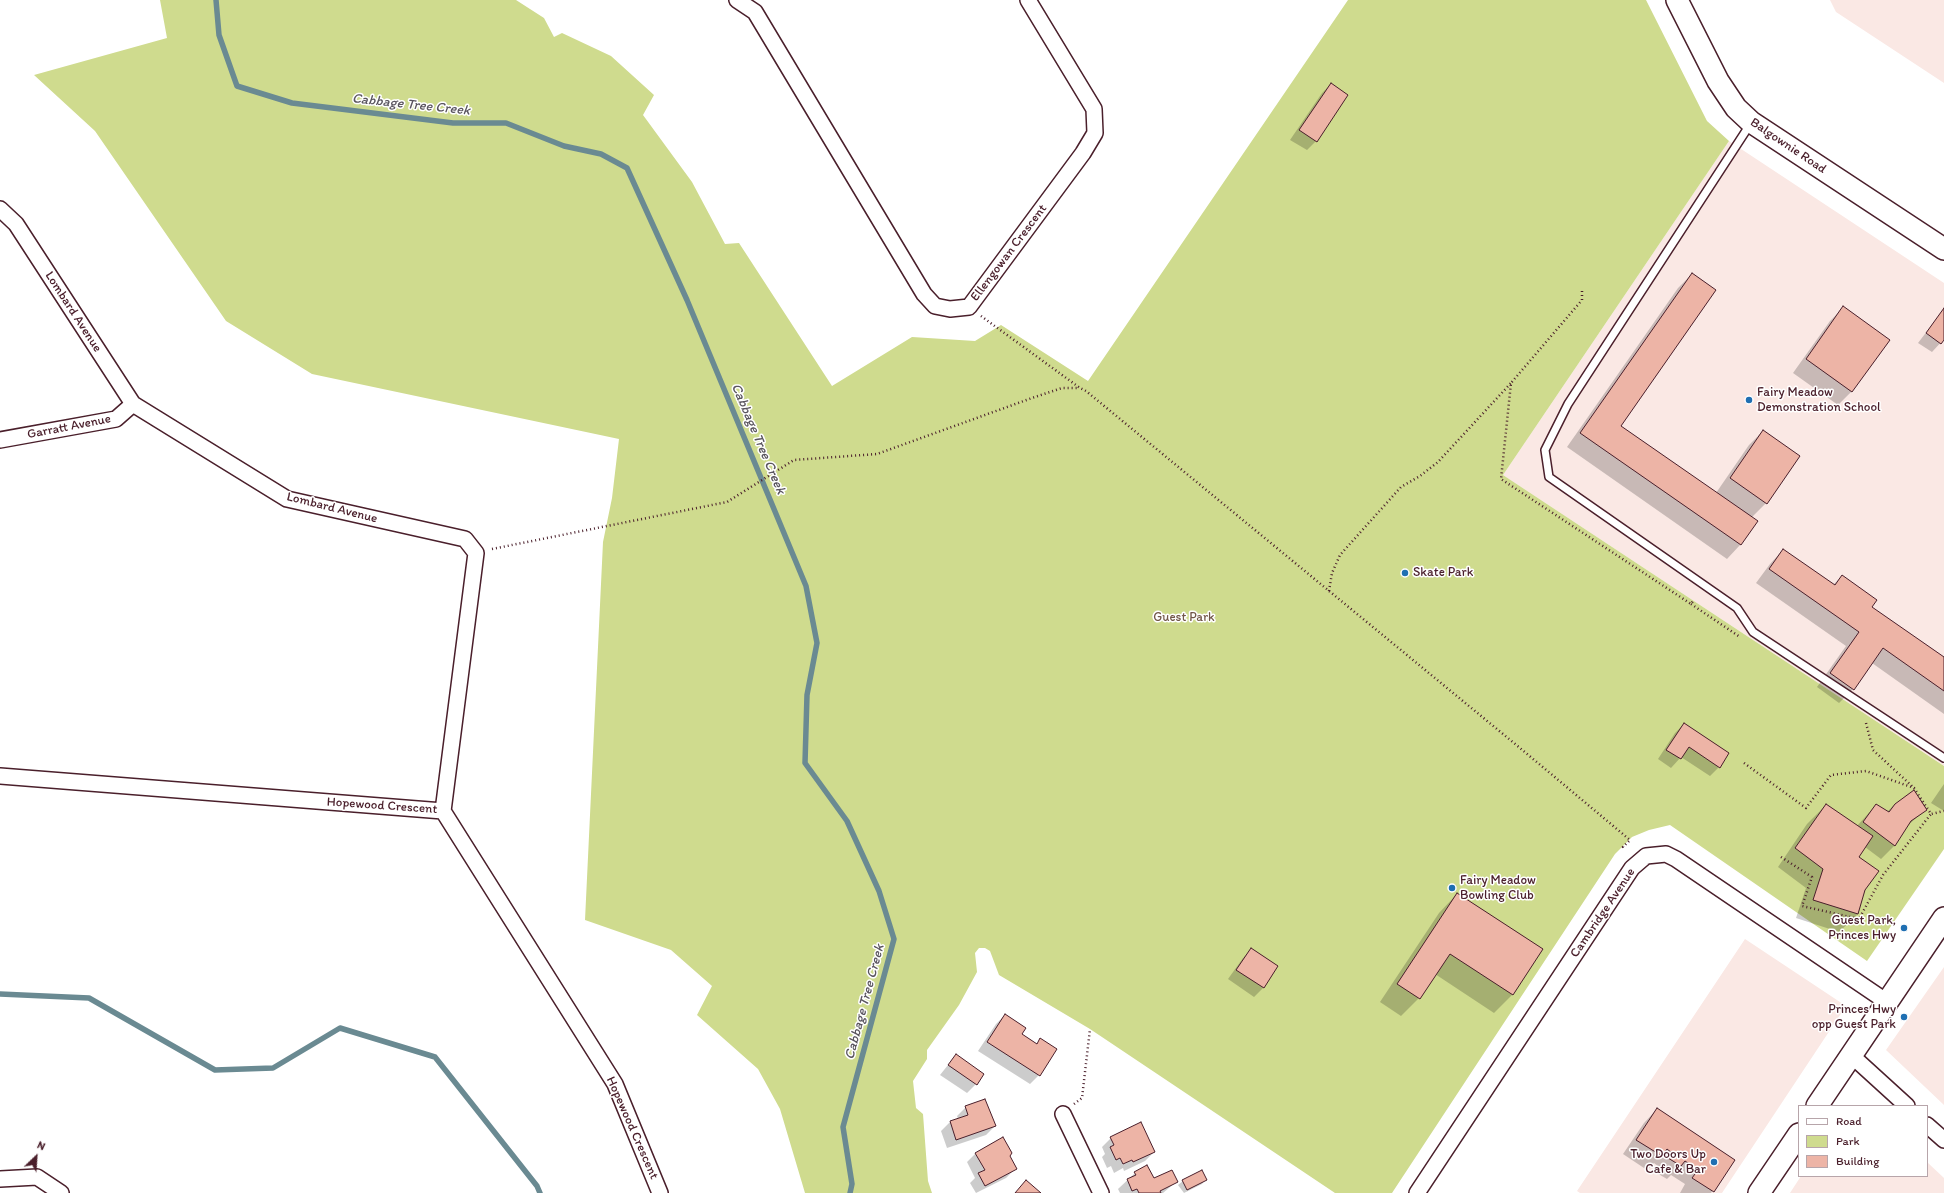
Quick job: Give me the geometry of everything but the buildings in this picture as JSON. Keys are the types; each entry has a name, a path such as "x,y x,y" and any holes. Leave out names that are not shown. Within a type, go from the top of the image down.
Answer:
{"main road":[{"name":"Balgownie Road","path":"1677,0 1718,81 1736,108 1751,122 1944,249"},
{"path":"1818,1105 1944,918"},
{"path":"1759,1193 1798,1135"}],"street":[{"name":"Ellengowan Crescent","path":"737,0 754,12 924,294 935,306 950,309 969,307 1083,153 1095,134 1094,109 1028,0"},
{"name":"Lombard Avenue","path":"0,209 16,224 133,404 287,499 465,539 476,553"},
{"name":"Garratt Avenue","path":"0,440 116,419 133,404"},
{"path":"443,811 476,553"},
{"name":"Hopewood Crescent","path":"0,776 443,811 615,1084 660,1193"},
{"name":"Cambridge Avenue","path":"1417,1193 1632,868 1646,856 1666,854 1676,859 1887,1002"},
{"path":"1851,1055 1906,1105"},
{"path":"1063,1114 1101,1193"},
{"path":"1928,1126 1944,1140"},
{"path":"0,1179 37,1177 61,1193"}],"lane":[{"path":"1751,122 1568,404 1546,450 1550,477 1737,608 1754,632 1944,758"}],"path":[{"path":"1329,591 1336,562 1350,544 1401,487 1420,476 1438,462 1511,383 1582,300 1582,291"},
{"path":"969,307 1086,391 1630,840 1623,847 1625,850"},
{"path":"1511,383 1501,479 1692,602 1742,638"},
{"path":"476,553 523,542 727,502 794,460 877,454 1062,388 1080,388"},
{"path":"1865,720 1873,750 1914,788 1931,814"},
{"path":"1744,763 1806,808 1831,775 1866,771 1914,788"},
{"path":"1781,857 1812,877 1802,906 1859,919 1883,875 1931,814 1944,811"},
{"path":"1063,1114 1082,1098 1090,1028"}],"shaded area":[{"path":"1830,0 1944,0 1944,83 1836,12"},
{"name":"Fairy Meadow Demonstration School","path":"1729,141 1944,283 1944,766 1503,475"},
{"path":"1745,939 1846,1006 1722,1193 1580,1193 1577,1191"},
{"path":"1944,967 1944,1105 1886,1050"},
{"path":"1928,1163 1944,1178 1944,1193 1790,1193 1800,1177 1928,1177"}],"green space":[{"name":"Guest Park","path":"160,0 516,0 544,18 554,37 562,33 611,56 654,95 643,115 692,182 725,244 739,243 832,386 912,337 975,341 1001,325 1088,381 1348,0 1646,0 1707,121 1729,141 1503,475 1944,766 1944,849 1867,961 1670,825 1649,830 1632,837 1615,854 1392,1193 1335,1193 1090,1029 999,975 990,951 985,948 979,948 975,953 977,972 959,1005 927,1050 927,1059 913,1081 916,1108 923,1114 928,1181 932,1193 805,1193 780,1109 758,1069 697,1015 712,986 671,950 585,920 603,542 612,498 619,439 312,374 226,321 95,131 34,75 167,38"}],"waterway":[{"name":"Cabbage Tree Creek","path":"216,0 219,35 237,86 292,103 453,123 506,123 564,146 601,154 627,168 687,300 806,586 817,643 807,695 805,763 847,821 879,891 894,939 843,1127 852,1184 850,1193"},
{"path":"0,994 89,998 215,1070 273,1068 340,1028 435,1057 537,1186 540,1193"}],"place":[{"name":"Fairy Meadow Demonstration School","path":"1749,400"},
{"name":"Skate Park","path":"1405,573"},
{"name":"Fairy Meadow Bowling Club","path":"1452,888"},
{"name":"Guest Park, Princes Hwy","path":"1904,928"},
{"name":"Princes Hwy opp Guest Park","path":"1904,1017"},
{"name":"Two Doors Up Cafe & Bar","path":"1714,1162"}]}
